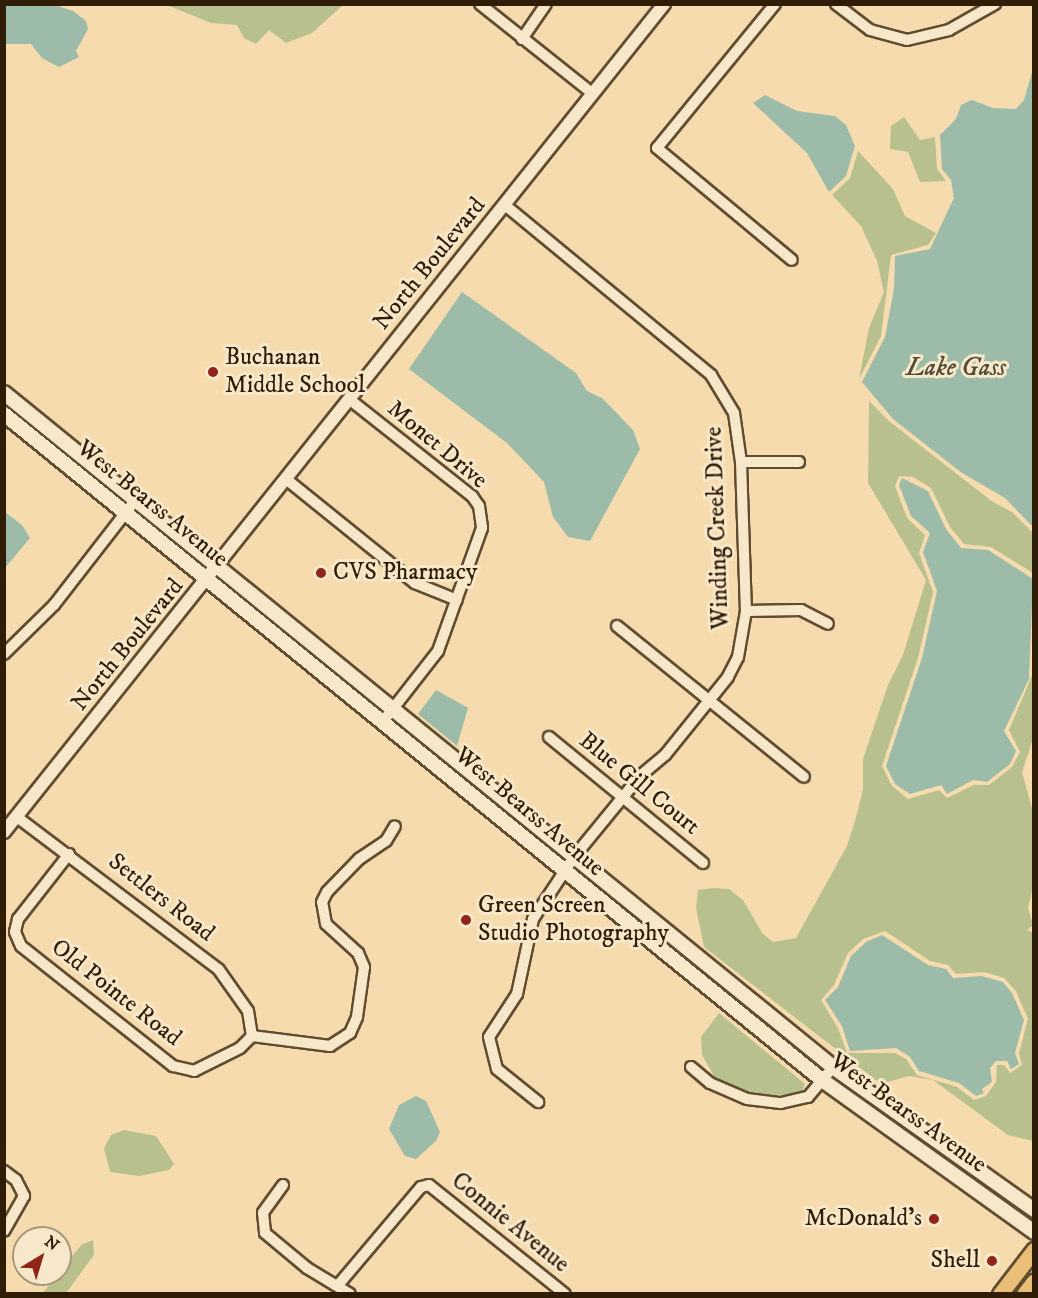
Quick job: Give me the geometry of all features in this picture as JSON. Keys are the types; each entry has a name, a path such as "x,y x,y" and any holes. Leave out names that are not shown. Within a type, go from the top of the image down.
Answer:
{"main road":[{"name":"West Bearss Avenue","path":"9,396 394,706 574,857 833,1067 1034,1210"},
{"name":"West Bearss Avenue","path":"4,413 384,720 822,1080 1034,1232"},
{"path":"1000,1293 1034,1250"},
{"path":"1024,1293 1034,1281"}],"street":[{"path":"480,4 593,94"},
{"path":"522,39 546,4"},
{"name":"North Boulevard","path":"4,832 209,578 664,4"},
{"path":"775,4 657,148 792,260"},
{"path":"836,4 870,30 907,40 949,30 995,4"},
{"name":"Winding Creek Drive","path":"505,205 711,375 734,413 741,462 746,611 738,657 709,700 665,755 622,798 574,857 533,919 517,994 489,1037 497,1069 538,1102"},
{"path":"4,413 9,396"},
{"name":"Monet Drive","path":"350,399 479,506 482,528 438,651 384,720"},
{"path":"741,462 800,462"},
{"path":"286,479 415,583 457,600"},
{"path":"4,654 54,605 137,498"},
{"path":"746,611 801,610 828,624"},
{"path":"617,626 804,777"},
{"name":"Blue Gill Court","path":"549,738 703,863"},
{"name":"Settlers Road","path":"17,817 69,854 219,970 248,1011 252,1036"},
{"path":"252,1036 330,1046 350,1033 357,1017 364,967 358,953 326,924 322,902 327,892 359,859 386,841 395,826"},
{"name":"Old Pointe Road","path":"69,854 18,919 15,932 21,946 173,1066 194,1071 240,1048 252,1036"},
{"path":"691,1067 710,1083 750,1101 781,1103 808,1097 833,1067"},
{"path":"4,1171 16,1180 24,1196 4,1231"},
{"path":"283,1185 263,1213 265,1233 307,1268 339,1284 350,1293"},
{"name":"Connie Avenue","path":"339,1284 421,1186 429,1185 565,1293"}],"green space":[{"path":"167,5 343,5 312,33 286,43 269,30 256,44 244,38 237,25 211,23"},
{"path":"904,117 920,140 935,137 937,169 946,181 920,182 908,152 890,149 891,126"},
{"path":"858,151 893,189 905,216 936,233 928,245 891,255 881,336 859,379 869,328 884,292 877,261 861,226 832,195 850,178"},
{"path":"869,401 890,422 993,502 1012,512 1033,533 1033,573 991,547 964,544 950,527 931,488 913,477 899,476 895,486 907,518 925,535 919,553 933,592 918,658 882,766 892,786 908,799 939,790 947,798 974,785 989,785 1012,767 1020,752 1009,730 1033,673 1033,739 1022,772 1034,816 1033,886 1028,908 1033,925 1027,930 1034,933 1033,1141 1008,1135 933,1080 909,1076 881,1084 704,947 696,908 698,890 729,889 743,900 763,934 773,942 796,938 847,846 863,790 863,759 888,685 903,655 926,580 868,483","holes":["885,931 930,961 948,965 956,974 984,972 1004,978 1016,991 1028,1019 1019,1053 1022,1065 1010,1073 1004,1065 997,1065 996,1082 986,1096 974,1100 957,1087 917,1075 906,1059 895,1053 847,1053 838,1028 821,1000 834,985 848,953 863,939"]},
{"path":"719,1013 805,1084 801,1094 751,1096 717,1081 702,1055 701,1037"},
{"path":"124,1130 156,1136 174,1164 169,1170 139,1176 110,1172 104,1148 111,1135"},
{"path":"93,1240 94,1255 72,1285 72,1256 81,1245"},
{"path":"49,1286 71,1286 66,1293 43,1293"}],"water":[{"path":"4,5 55,5 73,11 86,21 88,29 76,51 79,57 59,67 42,58 31,44 5,44"},
{"name":"Lake Gass","path":"1033,69 1033,527 1005,498 962,473 893,419 862,382 885,337 894,289 895,256 930,249 954,198 951,180 942,169 940,135 956,119 961,105 972,100 993,108 1016,109 1024,100"},
{"path":"765,95 797,111 835,116 846,125 855,146 846,176 829,192 807,153 753,103"},
{"path":"462,292 576,373 587,391 602,398 633,430 640,449 590,541 568,537 553,517 544,482 507,443 409,369"},
{"path":"902,478 928,491 946,529 961,548 988,550 1033,579 1029,679 1004,731 1016,751 1010,764 987,782 973,780 947,794 941,785 910,794 895,784 886,766 922,658 937,591 923,552 930,533 911,516 899,485"},
{"path":"5,512 22,525 30,538 5,568"},
{"path":"436,690 468,708 457,746 418,714"},
{"path":"882,935 928,965 946,969 953,978 982,976 1003,982 1012,993 1024,1020 1015,1053 1019,1064 1011,1069 1007,1061 996,1061 990,1068 992,1082 982,1089 984,1093 976,1096 959,1083 919,1071 910,1057 896,1048 850,1051 842,1026 825,1000 838,987 851,956 866,942"},
{"path":"416,1096 426,1101 440,1132 436,1141 416,1159 405,1156 389,1129 399,1105"}],"place":[{"name":"Buchanan Middle School","path":"213,372"},
{"name":"CVS Pharmacy","path":"321,573"},
{"name":"Green Screen Studio Photography","path":"466,920"},
{"name":"McDonald's","path":"934,1219"},
{"name":"Shell","path":"992,1261"}]}
